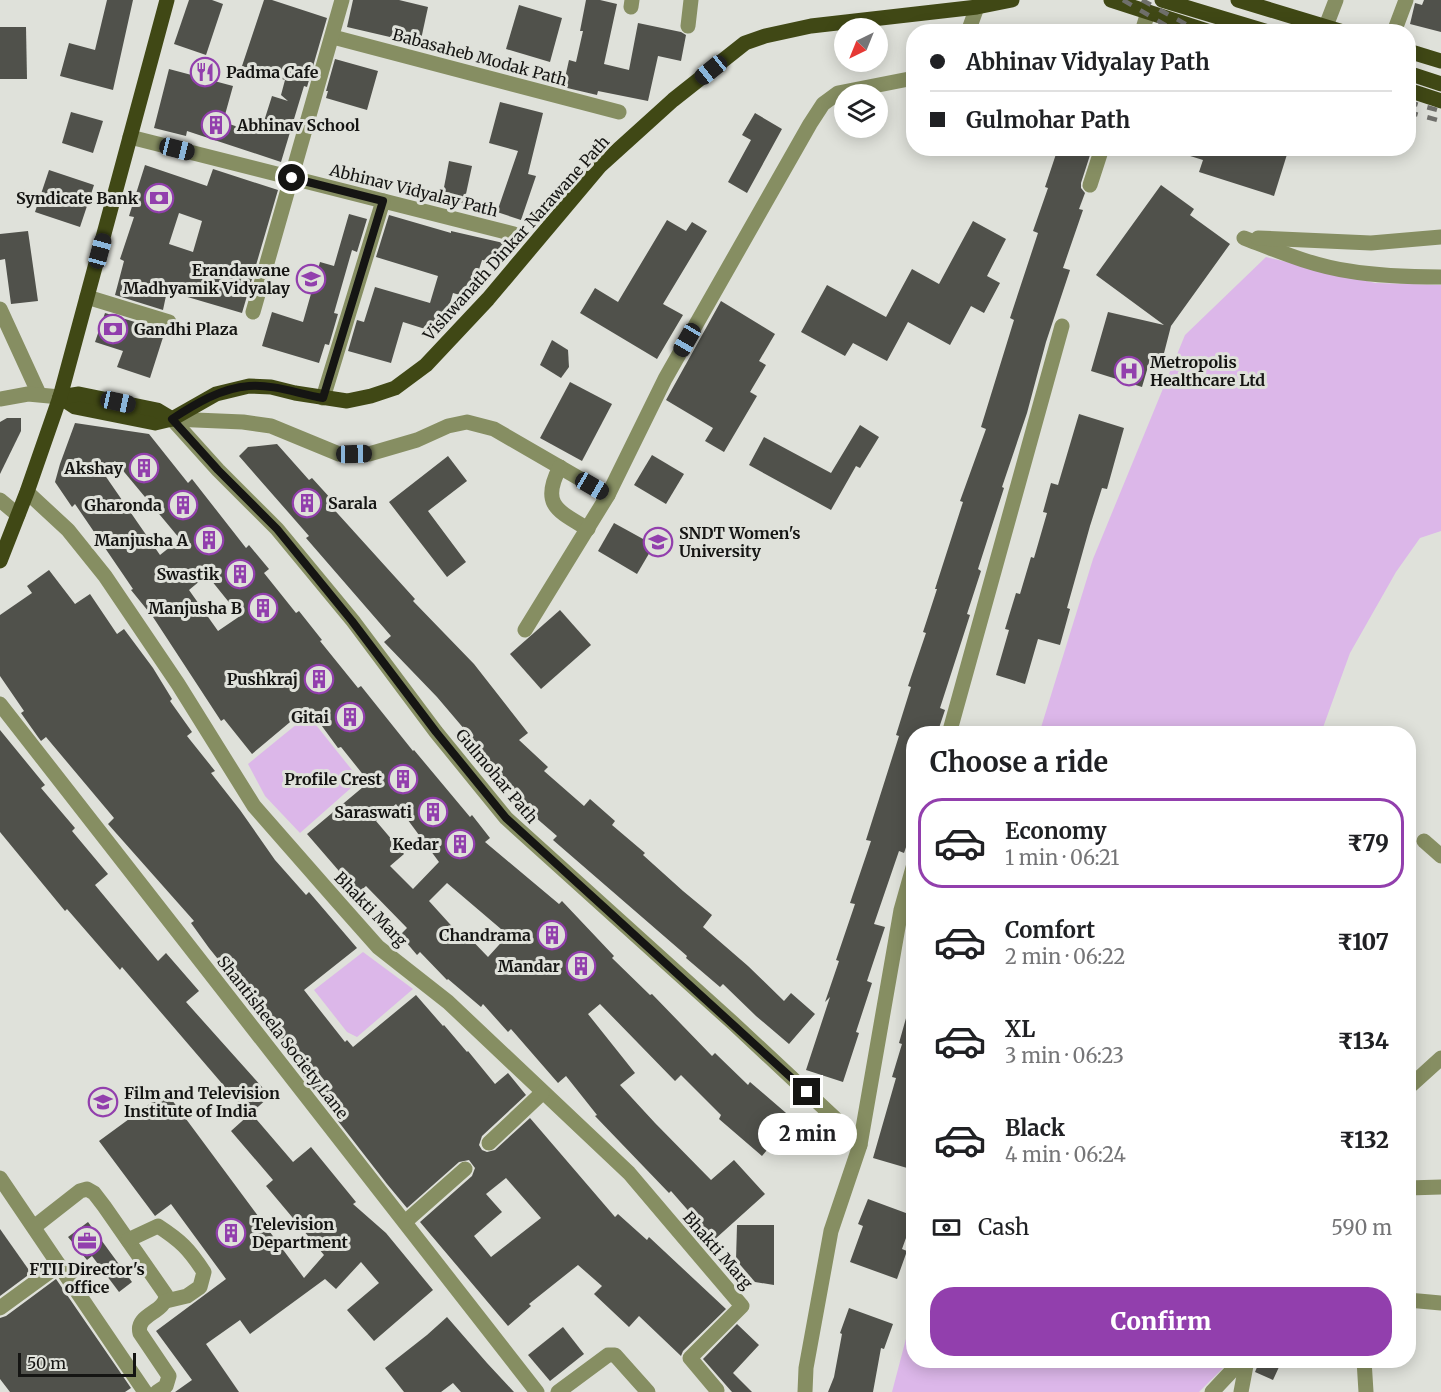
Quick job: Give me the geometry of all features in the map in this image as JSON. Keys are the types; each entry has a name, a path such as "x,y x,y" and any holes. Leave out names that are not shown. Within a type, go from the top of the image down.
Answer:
{"main road":[{"path":"0,561 60,397 167,0"},
{"name":"Vishwanath Dinkar Narawane Path","path":"172,419 216,394 249,386 271,387 347,401 394,388 426,365 495,291 600,166 673,100 745,44 765,36 811,26 977,7 1012,0"},
{"path":"1111,0 1185,24"},
{"path":"1162,0 1242,24"},
{"path":"1238,0 1275,5 1321,24"},
{"path":"1416,54 1441,62"},
{"path":"1416,76 1441,84"},
{"path":"1416,93 1441,101"},
{"path":"60,397 79,394 158,410 172,419"}],"street":[{"path":"253,312 342,0"},
{"path":"688,26 691,0"},
{"path":"1327,24 1336,0"},
{"path":"1397,24 1406,0"},
{"path":"971,24 977,7"},
{"path":"1144,24 1148,12"},
{"name":"Babasaheb Modak Path","path":"333,37 619,112"},
{"path":"525,630 608,495 665,379 823,104 838,93 906,80"},
{"name":"Abhinav Vidyalay Path","path":"130,137 514,234"},
{"path":"1090,185 1099,156"},
{"path":"323,398 383,201"},
{"path":"1441,237 1371,243 1244,238 1294,257 1348,271 1413,277 1441,277"},
{"path":"87,297 170,322"},
{"path":"0,309 39,394"},
{"path":"951,726 1062,326"},
{"path":"0,399 39,394 60,397"},
{"path":"172,419 243,422 271,426 339,454 369,454 417,441 448,426 467,422 494,429 608,495"},
{"name":"Gulmohar Path","path":"172,419 218,470 277,529 506,818 564,873 733,1023 840,1123 860,1145"},
{"path":"560,467 551,489 554,504 559,512 588,529"},
{"name":"Bhakti Marg","path":"27,492 68,530 105,576 178,684 254,806 378,947 448,1002 629,1173 742,1306 690,1358 717,1390"},
{"path":"0,500 18,515"},
{"name":"Shantisheela Society Lane","path":"0,704 537,1392"},
{"path":"1424,840 1441,856"},
{"path":"805,1392 806,1368 831,1231 860,1145 906,892"},
{"path":"1416,1081 1441,1058"},
{"path":"489,1143 542,1092"},
{"path":"405,1222 465,1169"},
{"path":"0,1178 145,1392"},
{"path":"1416,1188 1441,1187"},
{"path":"34,1227 80,1191 87,1189 94,1193 128,1240 166,1295 166,1301"},
{"path":"128,1240 158,1227 190,1251 204,1272 200,1287 187,1296 166,1301 138,1327 169,1376 166,1386 157,1392"},
{"path":"0,1308 59,1265"},
{"path":"1416,1301 1441,1303"},
{"path":"558,1392 608,1355 615,1355 648,1392"},
{"path":"1212,1392 1234,1368"},
{"path":"1241,1392 1246,1368"},
{"path":"1364,1368 1366,1392"}],"shaded area":[{"path":"1266,257 1375,283 1441,285 1441,531 1420,538 1396,572 1350,653 1324,726 1041,726 1093,559 1185,335"},
{"path":"308,715 360,780 300,833 265,796 248,764"},
{"path":"363,952 413,989 357,1037 347,1032 314,990"},
{"path":"906,1339 906,1368 1223,1368 1199,1392 892,1392"}],"building":[{"path":"107,0 133,0 113,90 60,76 69,43 95,50"},
{"path":"189,0 212,0 223,4 206,55 174,44"},
{"path":"264,0 272,0 327,18 307,87 304,86 281,162 187,131 186,136 154,128 169,69 233,86 223,122 260,134 272,96 288,101 281,95 285,80 242,66"},
{"path":"353,0 399,0 428,7 420,44 347,27"},
{"path":"586,0 617,4 604,64 629,70 638,23 686,35 681,61 658,56 648,101 598,91 597,95 563,87 569,60 576,62 583,31 580,31"},
{"path":"1424,0 1441,0 1441,32 1410,24 1415,3 1422,5"},
{"path":"519,5 562,18 550,62 506,49"},
{"path":"0,27 26,27 27,79 0,79"},
{"path":"335,59 378,71 367,110 326,98"},
{"path":"500,102 543,113 528,174 536,176 521,220 497,212 518,151 489,143"},
{"path":"71,112 103,121 93,153 62,143"},
{"path":"755,113 782,129 747,193 728,182 751,140 742,135"},
{"path":"1055,156 1090,156 1081,183 1081,188 1085,193 1079,209 1083,210 1063,268 1070,270 978,569 981,571 967,614 970,615 940,708 945,710 940,726 906,726 906,847 904,853 899,851 874,924 885,927 867,981 872,983 843,1082 806,1070 830,997 825,1002 839,961 836,960 855,904 850,903 871,841 866,840 899,736 896,735 911,687 908,686 926,633 923,632 937,589 935,589 963,502 960,501 986,429 981,427 1014,320 1010,318 1038,233 1033,231 1048,188 1045,187"},
{"path":"1190,156 1286,156 1274,196 1199,172 1203,160"},
{"path":"449,161 472,166 464,203 442,198"},
{"path":"145,165 207,186 213,169 278,190 242,313 167,291 163,310 115,295 124,261 120,259 134,217 129,216","holes":["179,213 202,221 193,252 169,244"]},
{"path":"49,170 94,185 80,227 35,212"},
{"path":"1161,185 1194,209 1190,215 1230,244 1171,326 1163,357 1152,353 1142,387 1091,371 1108,312 1164,325 1096,275"},
{"path":"349,214 367,219 357,252 352,250 334,313 338,314 329,345 325,344 319,363 262,346 272,312 303,322 320,262 334,266"},
{"path":"389,215 451,233 451,231 512,245 505,263 482,260 470,298 453,293 441,334 403,322 391,363 348,351 357,320 364,322 375,287 430,303 438,276 376,257"},
{"path":"667,220 686,231 692,222 707,231 663,304 683,315 657,359 580,313 595,288 618,302"},
{"path":"973,221 1006,239 987,276 1000,283 984,313 971,306 950,345 908,322 887,361 853,343 845,356 801,332 827,285 886,317 912,269 939,284"},
{"path":"28,231 38,301 11,304 5,259 0,260 0,234"},
{"path":"721,301 775,334 759,361 766,365 750,392 757,396 724,452 705,441 713,428 666,400"},
{"path":"105,313 165,331 150,378 117,367 123,351 95,342"},
{"path":"552,340 568,350 569,367 561,378 540,365"},
{"path":"570,382 612,404 582,461 540,438"},
{"path":"1079,414 1124,428 1107,489 1102,488 1090,526 1067,608 1070,609 1060,645 1038,639 1025,684 996,675 1009,630 1005,629 1016,593 1020,594 1031,557 1034,558 1047,513 1043,512 1051,483 1058,485"},
{"path":"7,418 21,418 21,431 0,474 0,422"},
{"path":"75,423 149,434 188,483 192,479 246,548 249,545 269,569 264,573 296,613 299,611 358,688 361,686 413,751 470,817 472,815 490,838 485,842 559,904 562,901 614,956 612,958 650,995 652,994 712,1056 715,1053 748,1085 750,1082 793,1119 762,1156 719,1119 721,1115 681,1075 675,1081 600,1004 588,1014 635,1073 620,1085 711,1180 734,1160 765,1194 714,1240 671,1191 669,1193 595,1116 597,1115 566,1076 558,1083 511,1029 508,1032 483,1004 481,1007 447,980 420,952 417,955 400,935 407,928 366,886 358,893 307,834 369,782 341,747 338,748 308,707 252,754 224,719 221,721 75,504 72,507 55,482","holes":["115,461 180,539 160,555 102,471","207,575 240,616 218,631 189,590","396,804 439,862 413,889 390,866 404,854 376,821","447,883 508,935 488,957 462,930 458,933 429,901"]},
{"path":"860,425 879,437 860,468 856,466 831,510 749,465 764,437 831,473"},
{"path":"277,444 309,480 312,478 332,500 329,504 415,599 413,601 474,664 528,733 519,740 548,767 544,771 584,806 590,799 615,821 612,825 712,915 703,927 784,1001 791,993 815,1014 789,1044 723,984 720,987 686,958 687,956 553,840 557,836 527,810 530,806 500,776 437,697 384,642 391,636 306,538 309,536 239,456 248,447"},
{"path":"652,455 684,474 666,504 634,485"},
{"path":"448,456 467,481 428,511 466,562 447,577 389,502"},
{"path":"614,523 654,545 637,574 598,551"},
{"path":"49,570 75,604 90,594 117,634 124,629 153,668 172,699 170,701 192,732 187,736 215,771 211,773 275,860 306,895 309,892 357,948 304,990 345,1042 347,1040 353,1047 416,995 495,1084 508,1073 526,1095 482,1136 479,1145 482,1150 487,1152 495,1150 530,1118 615,1217 618,1214 647,1240 649,1237 726,1309 683,1351 681,1356 639,1316 629,1327 594,1294 602,1286 578,1265 529,1304 531,1306 508,1326 420,1222 472,1176 475,1168 469,1160 459,1162 407,1208 303,1076 306,1073 247,1003 251,1000 209,948 191,923 194,921 108,824 114,818 46,737 41,741 21,713 24,711 0,676 0,615 32,593 27,586","holes":["506,1178 541,1218 491,1257 474,1236 502,1212 486,1194"]},
{"path":"560,610 591,645 541,689 510,654"},
{"path":"0,730 45,785 41,788 75,828 72,831 108,874 95,885 158,961 166,953 199,991 186,1002 270,1096 249,1115 122,967 120,970 67,909 65,911 0,832"},
{"path":"906,1018 906,1168 873,1158 896,1078 892,1077 902,1044 899,1043"},
{"path":"166,1092 304,1278 324,1255 266,1186 273,1180 231,1131 251,1113 293,1162 311,1147 356,1202 353,1204 386,1233 433,1290 374,1341 347,1310 379,1283 361,1262 336,1289 325,1279 250,1334 240,1320 206,1344 239,1392 175,1392 192,1380 156,1331 226,1279 171,1204 155,1216 99,1141"},
{"path":"868,1199 906,1213 906,1238 902,1249 906,1251 906,1254 897,1279 850,1262 863,1226 858,1224"},
{"path":"88,1222 132,1282 119,1292 92,1256 87,1260 68,1237"},
{"path":"737,1225 774,1225 774,1285 755,1282 736,1260"},
{"path":"0,1229 31,1273 0,1296"},
{"path":"56,1279 131,1388 125,1392 10,1392 0,1379 0,1318"},
{"path":"849,1308 893,1324 884,1349 881,1348 873,1392 828,1392 834,1377 842,1334 840,1333"},
{"path":"447,1317 514,1392 461,1392 453,1383 441,1392 404,1392 385,1368"},
{"path":"737,1324 759,1345 733,1373 752,1392 732,1392 703,1359"},
{"path":"563,1327 584,1354 550,1381 528,1355"},
{"path":"1257,1368 1279,1368 1273,1380 1255,1372"}],"railway":[{"path":"1123,0 1164,24"},
{"path":"1142,0 1186,24"},
{"path":"1416,104 1441,111"},
{"path":"1416,114 1441,121"}],"place":[{"name":"Padma Cafe","path":"205,72"},
{"name":"Abhinav School","path":"216,125"},
{"name":"Syndicate Bank","path":"159,198"},
{"name":"Erandawane Madhyamik Vidyalay","path":"311,279"},
{"name":"Gandhi Plaza","path":"113,329"},
{"name":"Metropolis Healthcare Ltd","path":"1129,371"},
{"name":"Akshay","path":"144,468"},
{"name":"Sarala","path":"307,503"},
{"name":"Gharonda","path":"183,505"},
{"name":"Manjusha A","path":"209,540"},
{"name":"SNDT Women's University","path":"658,542"},
{"name":"Swastik","path":"240,574"},
{"name":"Manjusha B","path":"263,608"},
{"name":"Pushkraj","path":"319,679"},
{"name":"Gitai","path":"350,717"},
{"name":"Profile Crest","path":"403,779"},
{"name":"Saraswati","path":"433,812"},
{"name":"Kedar","path":"460,844"},
{"name":"Chandrama","path":"552,935"},
{"name":"Mandar","path":"581,966"},
{"name":"Film and Television Institute of India","path":"103,1102"},
{"name":"Television Department","path":"231,1233"},
{"name":"FTII Director's office","path":"87,1241"}],"route":[{"path":"292,178 383,201 323,398 271,387 249,386 216,394 172,419 218,470 277,529 506,818 807,1092"}]}
